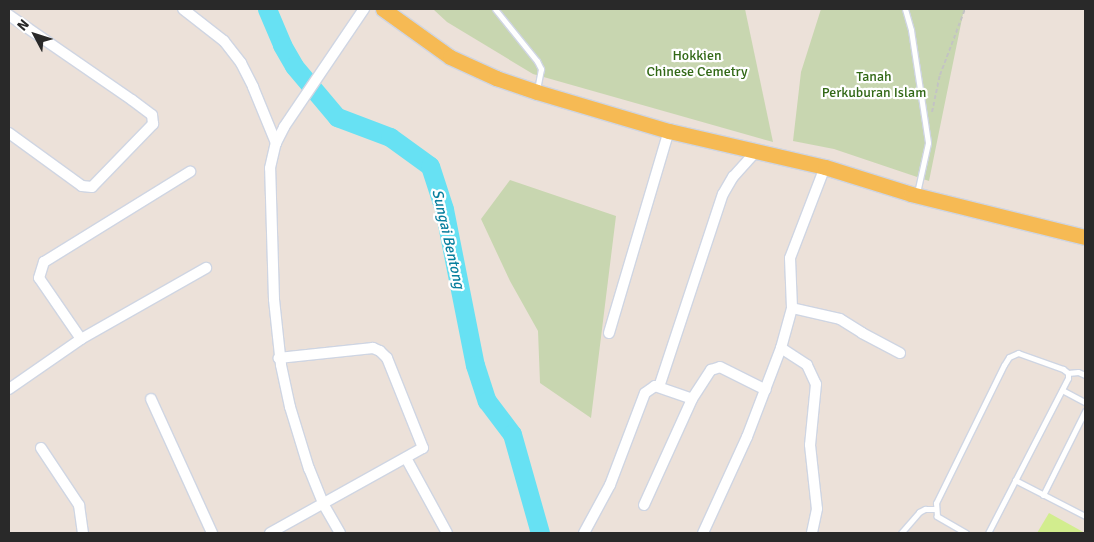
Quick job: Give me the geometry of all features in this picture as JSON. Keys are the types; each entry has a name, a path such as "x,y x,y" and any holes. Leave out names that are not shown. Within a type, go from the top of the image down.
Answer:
{"main road":[{"path":"383,9 450,57 496,78 537,92 669,131 824,167 916,196 1085,237"}],"street":[{"path":"9,133 82,186 92,187 153,124 152,116 132,100 9,15 16,9"},
{"path":"183,9 224,41 241,63 253,86 276,144"},
{"path":"340,533 323,503 295,424 279,358 275,320 270,168 276,144 305,96 364,9"},
{"path":"609,333 669,131"},
{"path":"659,387 723,194 733,177 757,150"},
{"path":"703,533 747,437 781,348 792,308 790,258 824,167"},
{"path":"81,339 39,278 44,262 190,172"},
{"path":"9,389 81,339 206,268"},
{"path":"792,308 840,319 900,354"},
{"path":"270,533 420,450 423,445 384,354 373,348 279,358"},
{"path":"781,348 807,365 816,384 810,445 816,503 816,531"},
{"path":"644,505 692,398 707,374 714,368 720,367 766,390"},
{"path":"584,533 610,485 645,393 650,388 659,387 692,398"},
{"path":"151,399 212,533"},
{"path":"42,448 79,505 83,533"},
{"path":"406,458 447,533"}],"lane":[{"path":"495,9 523,42 541,68 537,92"},
{"path":"905,9 911,30 927,128 926,161 916,196"},
{"path":"966,533 942,520 935,509 938,498 1008,357 1016,353 1026,355 1063,369 1068,373 1078,372 1085,375"},
{"path":"988,533 1062,390 1068,373"},
{"path":"1062,390 1085,402"},
{"path":"1043,495 1085,411"},
{"path":"1015,480 1085,516"},
{"path":"901,533 920,512 925,509 935,509"}],"path":[{"path":"927,128 931,119 932,104 940,75 965,9"}],"green space":[{"name":"Hokkien Chinese Cemetry","path":"433,9 745,9 773,142 533,74 447,22"},
{"name":"Tanah Perkuburan Islam","path":"821,9 964,9 929,181 834,149 793,141 801,72"},
{"path":"510,180 616,216 591,418 540,383 538,331 510,281 481,219"},
{"path":"1049,513 1085,533 1037,533"}],"waterway":[{"name":"Sungai Bentong","path":"267,9 282,45 294,66 337,117 390,137 430,166 444,209 475,365 487,401 512,434 540,533"}]}
